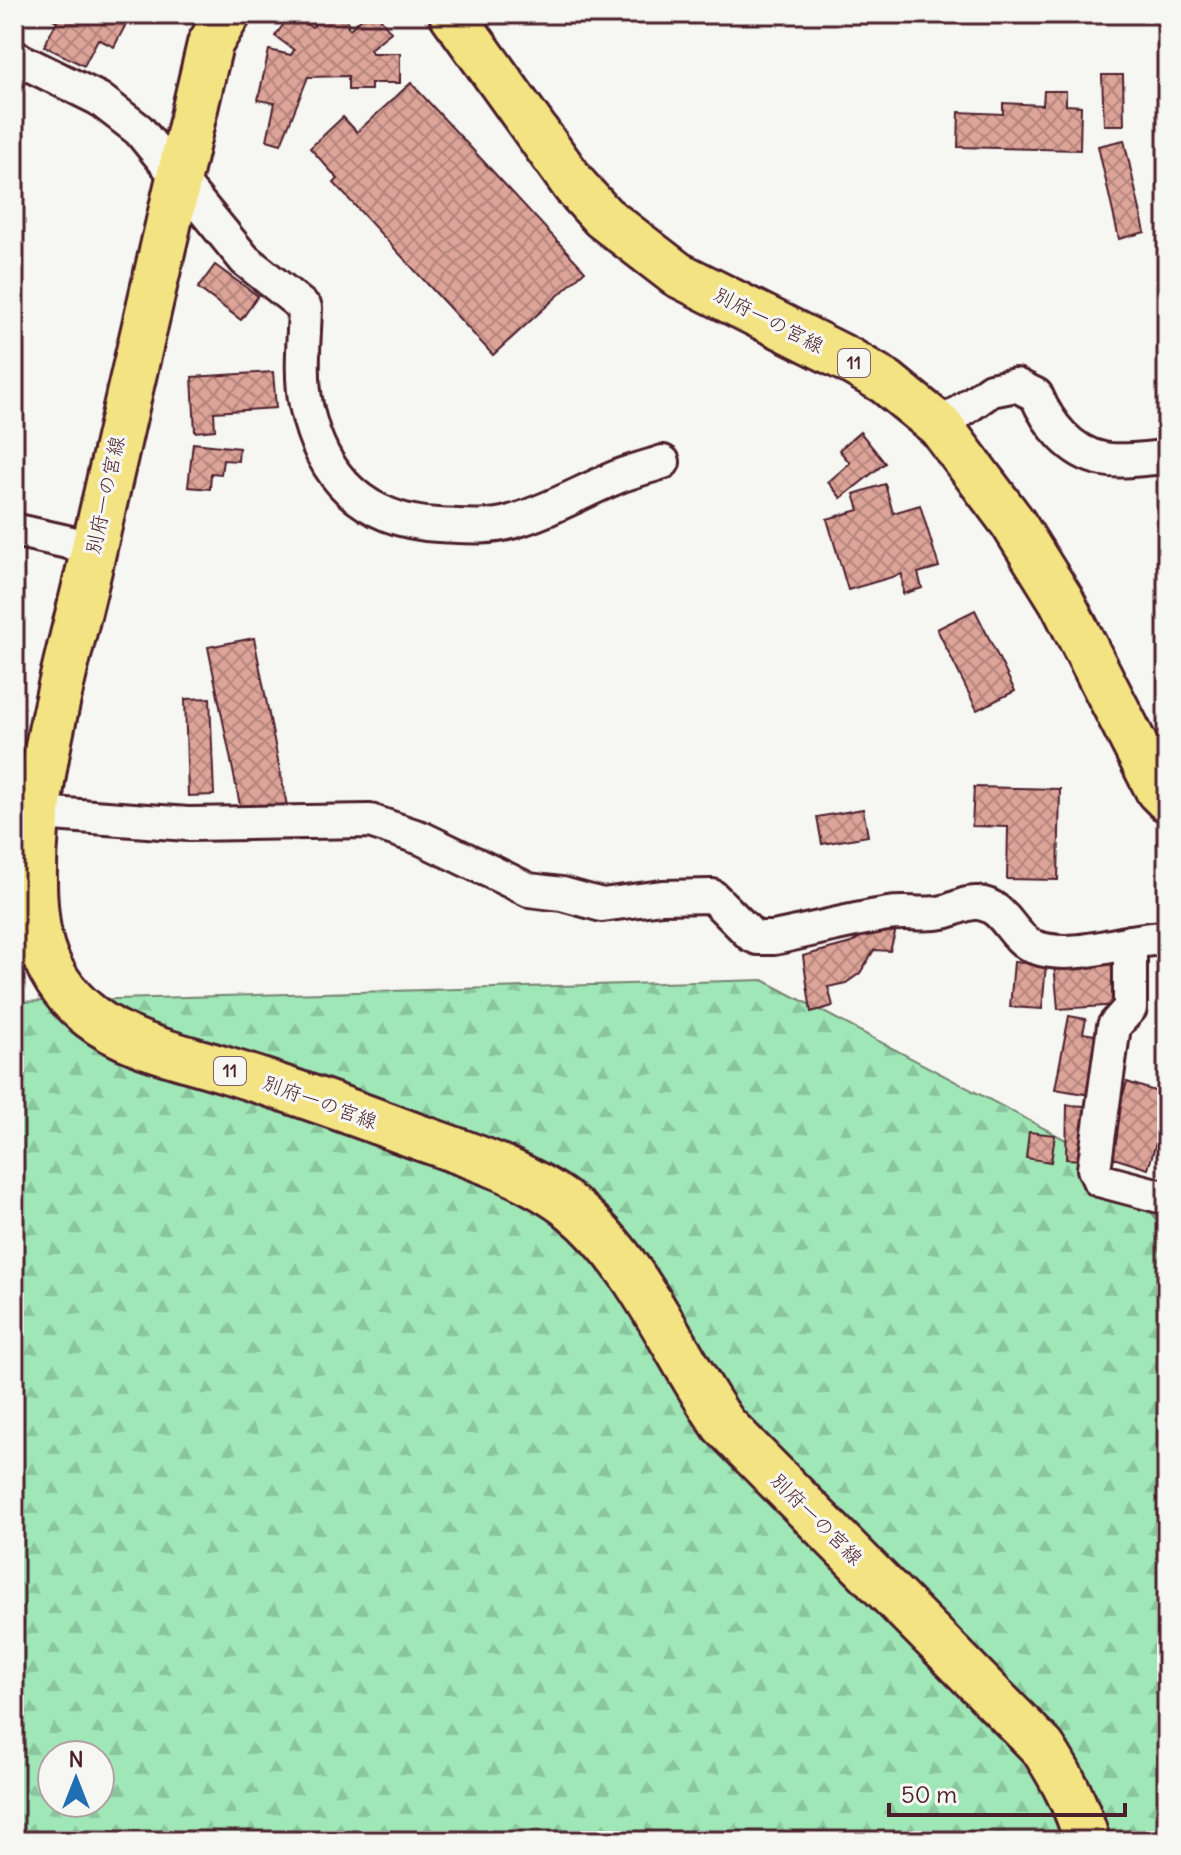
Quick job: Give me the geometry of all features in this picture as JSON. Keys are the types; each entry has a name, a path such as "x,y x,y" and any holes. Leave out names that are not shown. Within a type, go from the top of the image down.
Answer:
{"main road":[{"name":"別府一の宮線","path":"228,14 210,44 48,750 35,868 39,934 53,973 77,1005 107,1028 134,1041 278,1085 461,1152 537,1186 570,1206 595,1229 634,1278 724,1425 1043,1748 1066,1784 1087,1841"},
{"name":"別府一の宮線","path":"452,14 575,186 603,217 677,274 850,361 886,382 940,426 1013,523 1061,600 1158,790 1167,799"}],"street":[{"path":"14,57 99,99 139,130 245,260 305,308 304,381 306,406 313,429 334,472 352,495 377,512 427,524 478,527 508,523 559,506 618,477 663,462"},
{"path":"940,426 991,390 1016,385 1036,395 1045,416 1069,444 1102,459 1167,457"},
{"path":"14,530 94,548"},
{"path":"39,813 188,824 370,821 421,838 529,890 562,894 602,905 662,897 712,896 751,935 758,938 774,938 891,913 942,913 978,903 989,905 1025,943 1036,948 1085,950 1167,938"},
{"path":"1130,942 1130,1008 1114,1026 1094,1169 1099,1180 1167,1198"}],"green space":[{"path":"763,980 1123,1170 1167,1235 1167,1841 14,1841 14,1002"}],"building":[{"path":"43,14 111,14 126,24 114,47 98,39 84,66 44,46 57,21"},
{"path":"291,14 311,27 314,26 314,14 347,14 350,29 366,14 377,14 391,32 370,49 372,53 400,53 400,83 371,83 371,90 348,90 348,76 308,77 281,144 267,140 275,103 258,100 269,50 291,55 294,50 275,36"},
{"path":"1102,75 1123,75 1124,125 1104,125"},
{"path":"411,83 585,271 493,355 334,183 338,179 310,148 343,117 357,132"},
{"path":"1044,91 1066,91 1066,105 1081,106 1080,150 958,147 959,112 1003,114 1003,103 1043,105"},
{"path":"1124,140 1145,232 1119,239 1098,146"},
{"path":"215,265 258,296 241,320 198,288"},
{"path":"273,372 276,408 214,412 215,430 195,432 192,377"},
{"path":"860,432 885,463 841,498 828,482 850,463 839,450"},
{"path":"193,443 239,448 238,461 223,460 221,474 211,473 210,489 188,487"},
{"path":"885,484 893,513 920,505 939,567 918,573 922,588 903,594 902,574 848,590 827,519 859,510 854,494"},
{"path":"975,610 1015,691 977,710 937,629"},
{"path":"254,638 287,806 242,815 208,647"},
{"path":"210,698 214,795 188,796 185,699"},
{"path":"974,787 1060,789 1058,880 1007,879 1008,827 972,826"},
{"path":"863,809 868,836 822,844 817,817"},
{"path":"888,919 895,933 890,951 874,950 860,973 846,983 828,987 833,1006 811,1012 803,956 851,943"},
{"path":"1116,959 1120,1005 1058,1009 1054,964"},
{"path":"1014,962 1046,965 1042,1009 1010,1007"},
{"path":"1069,1016 1086,1019 1083,1033 1101,1036 1090,1095 1055,1089"},
{"path":"1127,1082 1167,1095 1167,1108 1148,1169 1104,1155"},
{"path":"1067,1105 1086,1106 1085,1160 1066,1159"},
{"path":"1029,1132 1055,1135 1051,1162 1026,1158"}]}
